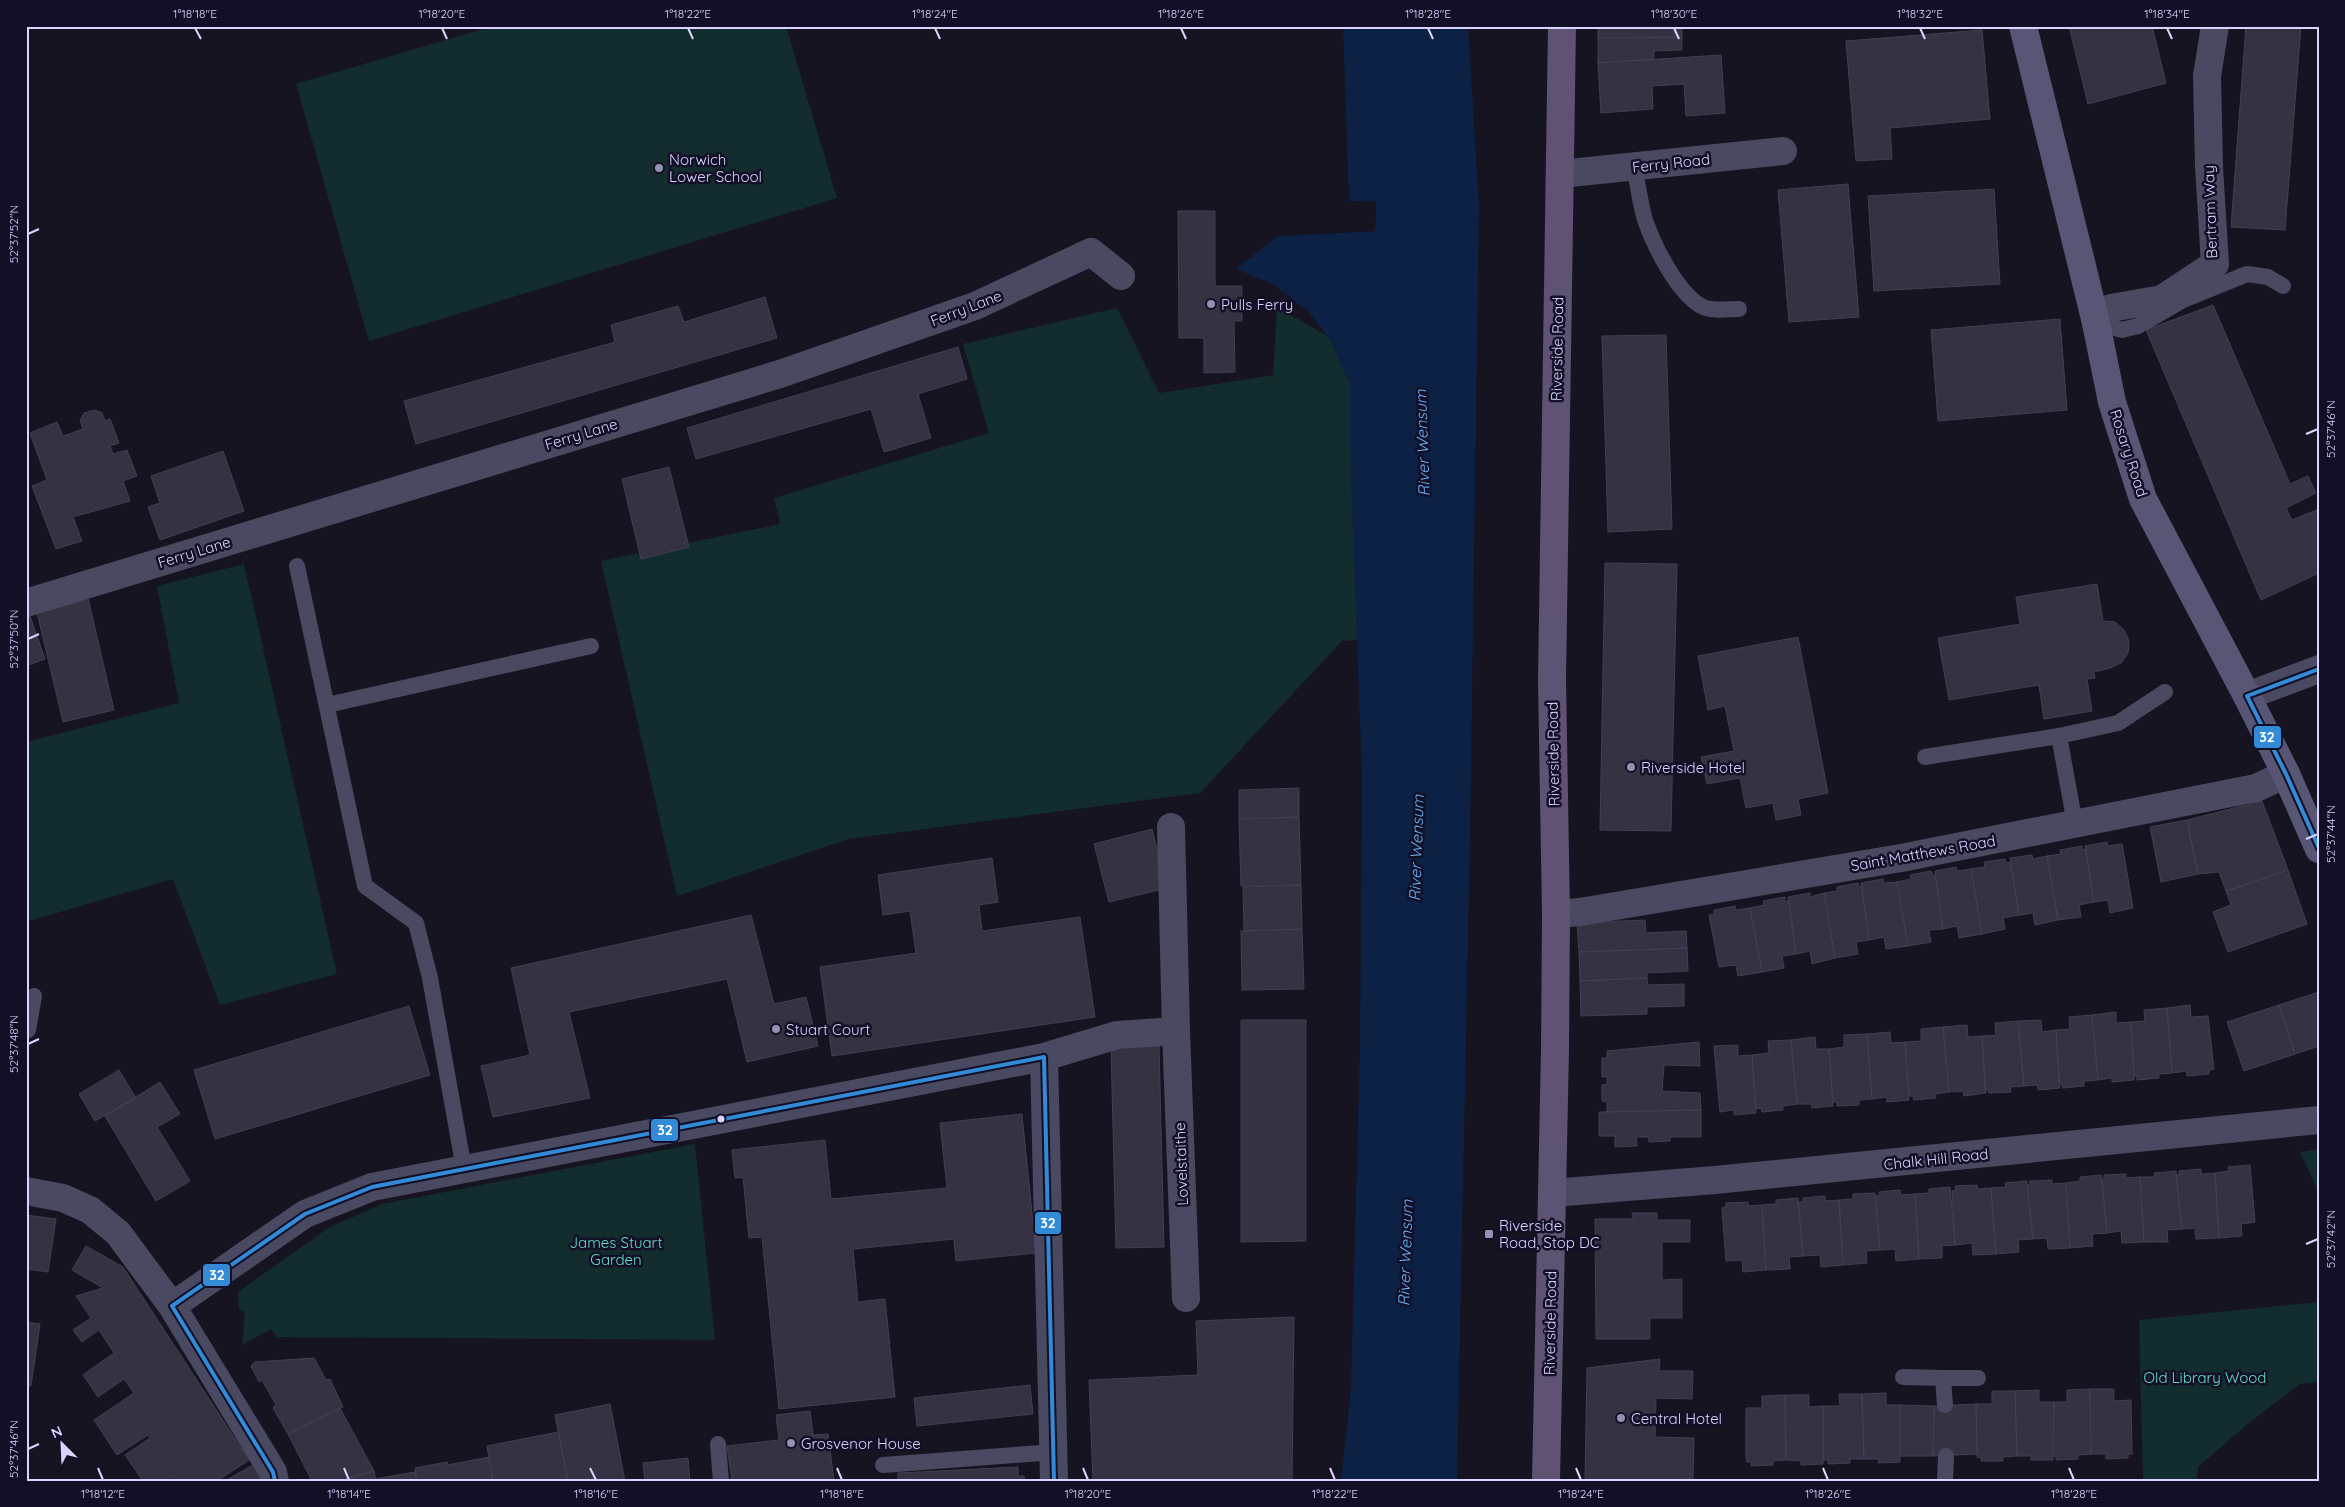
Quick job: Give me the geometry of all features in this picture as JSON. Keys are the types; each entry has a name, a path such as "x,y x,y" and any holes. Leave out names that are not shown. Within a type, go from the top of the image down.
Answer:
{"main road":[{"name":"Riverside Road","path":"1546,1481 1556,914 1552,680 1562,26"}],"street":[{"name":"Rosary Road","path":"2023,26 2096,323 2112,402 2143,499 2247,696 2286,774 2319,849"},
{"name":"Bertram Way","path":"2096,323 2111,308 2162,299 2215,264 2209,167 2207,76 2215,26"},
{"name":"Ferry Road","path":"1560,174 1783,151"},
{"name":"Ferry Lane","path":"26,603 780,374 975,306 1091,252 1121,276"},
{"path":"2247,696 2319,669"},
{"name":"Saint Matthews Road","path":"1556,914 1580,912 1882,862 2256,788 2286,774"},
{"name":"Lovelstaithe","path":"1171,827 1186,1298"},
{"path":"172,1306 305,1214 372,1187 1044,1057 1117,1034 1176,1031"},
{"path":"1044,1057 1054,1481"},
{"name":"Chalk Hill Road","path":"1552,1193 1725,1179 2319,1120"},
{"path":"26,1191 63,1198 90,1210 118,1233 172,1306 273,1472 275,1481"}],"lane":[{"path":"1634,167 1645,220 1668,267 1683,291 1702,307 1714,310 1739,309"},
{"path":"2096,323 2122,330 2138,326 2183,300 2247,274 2268,277 2283,286"},
{"path":"297,566 365,886 416,923 430,978 464,1169"},
{"path":"327,705 591,646"},
{"path":"1925,757 2059,736 2118,723 2165,692"},
{"path":"2059,736 2075,824"},
{"path":"26,1030 28,1030 34,996"},
{"path":"1903,1377 1978,1378"},
{"path":"1943,1378 1945,1405"},
{"path":"718,1444 721,1481"},
{"path":"883,1465 1054,1452"},
{"path":"1945,1481 1946,1456"}],"green space":[{"path":"493,26 786,26 837,198 369,341 296,84"},
{"path":"1277,307 1353,351 1398,638 1342,641 1200,793 849,839 677,896 601,561 780,524 774,498 989,433 963,344 1117,308 1159,393 1273,375"},
{"path":"244,564 337,974 220,1005 173,879 26,922 26,742 179,703 157,586"},
{"name":"James Stuart Garden","path":"695,1144 715,1340 277,1337 271,1329 242,1345 245,1312 239,1309 238,1292 328,1228 382,1204"},
{"path":"2319,1149 2319,1193 2300,1152"},
{"name":"Old Library Wood","path":"2319,1302 2319,1382 2300,1384 2249,1423 2198,1467 2197,1481 2143,1481 2139,1320"}],"water":[{"name":"River Wensum","path":"1343,26 1468,26 1479,205 1470,837 1457,1481 1341,1481 1351,1388 1360,1048 1362,777 1350,452 1350,384 1330,340 1308,311 1272,284 1236,269 1278,236 1375,231 1376,201 1349,201"}],"pier":[{"path":"1376,201 1375,231 1278,236 1277,234 1372,229 1374,204 1347,202"}],"building":[{"path":"1598,26 1682,26 1682,37 1598,38"},
{"path":"2069,26 2152,26 2166,83 2088,104"},
{"path":"2246,26 2301,26 2285,230 2231,227"},
{"path":"1982,30 1990,119 1890,128 1892,159 1856,161 1846,41"},
{"path":"1682,37 1682,50 1654,51 1654,59 1598,63 1598,38"},
{"path":"1721,55 1725,113 1686,116 1684,84 1652,86 1653,109 1601,113 1598,63"},
{"path":"1848,184 1859,317 1789,322 1778,190"},
{"path":"1994,189 2000,284 1874,291 1868,196"},
{"name":"Pulls Ferry","path":"1178,211 1215,211 1215,286 1242,286 1242,321 1234,321 1235,372 1204,373 1204,338 1179,338"},
{"path":"765,297 777,338 416,444 404,401 615,342 611,325 678,306 684,322"},
{"path":"2213,305 2290,484 2308,476 2316,493 2286,508 2292,520 2319,509 2319,573 2261,600 2146,330"},
{"path":"2060,319 2067,410 1938,421 1931,330"},
{"path":"1666,335 1672,529 1608,532 1602,336"},
{"path":"958,347 967,379 918,394 931,438 884,452 871,409 696,459 687,428"},
{"path":"95,410 102,413 105,421 110,419 119,443 110,446 113,454 127,450 137,476 123,481 130,501 73,517 82,541 56,549 32,486 47,480 30,433 57,422 63,436 83,429 80,420 84,413"},
{"path":"223,451 244,511 160,540 148,507 160,503 151,476"},
{"path":"669,467 689,547 641,559 622,479"},
{"path":"1605,563 1677,564 1671,831 1600,830"},
{"path":"2097,584 2103,621 2115,622 2124,630 2129,641 2128,653 2121,663 2094,672 2095,678 2087,679 2092,711 2044,719 2039,685 1949,700 1938,638 2020,624 2016,597"},
{"path":"88,598 114,710 63,722 37,613"},
{"path":"29,613 45,659 26,666 26,614"},
{"path":"1798,637 1828,793 1798,799 1801,815 1776,820 1773,803 1746,808 1740,778 1707,784 1701,757 1734,751 1725,706 1708,710 1698,656"},
{"path":"1299,788 1299,817 1239,819 1239,790"},
{"path":"2262,801 2288,870 2226,891 2219,872 2198,874 2187,820"},
{"path":"1299,817 1301,885 1241,886 1239,819"},
{"path":"2187,820 2198,874 2161,882 2150,827"},
{"path":"1152,829 1167,888 1109,902 1094,844"},
{"path":"2107,842 2108,846 2122,844 2133,908 2110,913 2108,900 2094,902 2085,846"},
{"path":"2082,846 2082,850 2086,849 2094,902 2079,905 2081,917 2058,920 2047,856 2061,854 2060,850"},
{"path":"2032,855 2033,859 2047,856 2058,920 2035,925 2033,913 2019,915 2010,858"},
{"path":"992,858 998,902 979,905 982,931 1080,917 1095,1017 832,1056 820,967 916,953 910,911 883,915 878,875"},
{"path":"2005,859 2006,863 2010,862 2019,915 2003,918 2005,929 1982,934 1971,869 1985,867 1984,862"},
{"path":"1956,867 1957,871 1971,869 1982,934 1959,938 1957,926 1943,929 1935,871"},
{"path":"2288,870 2307,924 2228,952 2213,912 2231,905 2226,891"},
{"path":"1931,871 1933,876 1935,875 1943,929 1929,930 1931,942 1908,946 1897,882 1911,879 1910,875"},
{"path":"1883,879 1884,883 1897,882 1908,946 1886,949 1884,937 1869,940 1861,883"},
{"path":"1858,883 1859,887 1862,887 1869,940 1856,942 1858,954 1835,958 1824,893 1837,891 1837,887"},
{"path":"1301,885 1302,929 1244,931 1243,887"},
{"path":"1810,893 1810,897 1824,893 1835,958 1812,964 1810,951 1796,954 1788,897"},
{"path":"1785,897 1785,901 1789,901 1796,954 1782,956 1784,968 1762,972 1750,908 1764,905 1763,901"},
{"path":"1735,906 1736,910 1750,908 1762,972 1738,976 1736,965 1719,967 1709,915 1714,914 1714,910"},
{"name":"Stuart Court","path":"751,915 774,1004 806,997 818,1046 747,1062 727,979 569,1012 590,1098 493,1117 481,1066 530,1055 511,968"},
{"path":"1645,920 1646,933 1686,931 1687,948 1579,952 1577,923"},
{"path":"1302,929 1304,989 1242,990 1241,931"},
{"path":"1687,948 1688,971 1647,973 1647,978 1580,981 1579,952"},
{"path":"1647,978 1648,985 1684,984 1684,1006 1647,1007 1647,1014 1581,1016 1580,981"},
{"path":"2319,992 2319,1046 2295,1054 2279,1005"},
{"path":"2190,1005 2191,1017 2208,1016 2214,1069 2209,1070 2209,1074 2187,1076 2187,1071 2172,1073 2167,1008"},
{"path":"2279,1005 2295,1054 2244,1071 2227,1022"},
{"path":"409,1006 430,1075 215,1139 194,1070"},
{"path":"2167,1008 2172,1073 2159,1074 2159,1078 2137,1080 2137,1076 2134,1076 2131,1022 2145,1021 2144,1010"},
{"path":"2116,1012 2116,1023 2131,1022 2134,1080 2112,1082 2112,1078 2098,1080 2092,1015"},
{"path":"2092,1015 2098,1080 2084,1081 2084,1086 2063,1088 2062,1084 2059,1084 2056,1030 2070,1029 2069,1017"},
{"path":"1241,1020 1306,1020 1306,1241 1241,1242"},
{"path":"2041,1020 2042,1032 2056,1030 2060,1088 2038,1090 2037,1085 2024,1086 2018,1021"},
{"path":"2018,1021 2024,1086 2010,1087 2011,1092 1989,1093 1988,1089 1985,1090 1982,1036 1996,1035 1995,1023"},
{"path":"1967,1025 1968,1037 1982,1036 1986,1093 1964,1096 1963,1091 1949,1092 1943,1027"},
{"path":"1943,1027 1949,1092 1935,1094 1936,1098 1914,1100 1913,1096 1909,1096 1905,1042 1921,1041 1921,1029"},
{"path":"1890,1032 1891,1043 1905,1042 1909,1100 1887,1102 1887,1097 1872,1099 1867,1034"},
{"path":"1867,1034 1872,1099 1859,1100 1859,1105 1837,1106 1837,1102 1833,1102 1829,1049 1844,1047 1844,1035"},
{"path":"1815,1037 1816,1049 1829,1049 1833,1106 1812,1108 1811,1104 1797,1104 1791,1040"},
{"path":"1791,1040 1797,1104 1783,1106 1783,1110 1762,1112 1761,1108 1756,1109 1752,1055 1769,1053 1768,1041"},
{"path":"1699,1042 1700,1066 1664,1065 1662,1091 1700,1093 1701,1110 1607,1112 1607,1102 1602,1101 1602,1085 1607,1084 1607,1077 1602,1077 1602,1058 1607,1058 1607,1051"},
{"path":"1159,1045 1164,1247 1116,1248 1111,1046"},
{"path":"1738,1045 1738,1056 1752,1055 1756,1113 1734,1115 1734,1110 1720,1112 1714,1046"},
{"path":"119,1070 136,1098 95,1121 79,1094"},
{"path":"160,1082 180,1114 157,1127 190,1181 156,1201 105,1116"},
{"path":"1701,1110 1701,1137 1670,1137 1670,1141 1649,1142 1648,1137 1636,1137 1637,1146 1615,1147 1615,1136 1599,1136 1599,1112"},
{"path":"1022,1114 1036,1253 956,1261 954,1239 853,1249 858,1302 885,1299 895,1397 779,1409 762,1237 749,1238 743,1177 735,1178 732,1150 825,1140 831,1199 947,1188 940,1123"},
{"path":"2250,1165 2255,1222 2241,1224 2242,1236 2219,1238 2215,1173 2229,1171 2228,1167"},
{"path":"2201,1169 2201,1174 2215,1173 2219,1238 2196,1239 2195,1228 2182,1229 2176,1175 2179,1175 2179,1171"},
{"path":"2176,1171 2182,1229 2167,1230 2168,1242 2144,1242 2140,1177 2155,1177 2154,1173"},
{"path":"2126,1174 2126,1178 2140,1177 2144,1242 2122,1243 2121,1231 2107,1233 2102,1179 2104,1179 2104,1175"},
{"path":"2101,1175 2107,1233 2092,1234 2093,1246 2070,1248 2066,1183 2080,1181 2080,1177"},
{"path":"2052,1180 2052,1184 2066,1183 2070,1248 2048,1249 2047,1238 2033,1239 2027,1185 2030,1185 2030,1181"},
{"path":"2027,1181 2033,1239 2018,1240 2019,1252 1996,1254 1991,1188 2006,1187 2005,1183"},
{"path":"1977,1185 1978,1189 1991,1188 1996,1254 1973,1255 1972,1243 1955,1245 1952,1191 1956,1190 1955,1186"},
{"path":"1950,1187 1955,1245 1942,1246 1942,1258 1919,1259 1915,1194 1929,1193 1929,1189"},
{"path":"1900,1190 1901,1195 1915,1194 1919,1259 1896,1261 1895,1249 1880,1250 1875,1196 1879,1196 1879,1192"},
{"path":"1875,1193 1880,1250 1866,1251 1867,1263 1843,1265 1839,1200 1853,1199 1853,1194"},
{"path":"1825,1196 1825,1201 1839,1200 1843,1265 1821,1267 1820,1255 1803,1256 1798,1202 1803,1202 1803,1198"},
{"path":"1798,1198 1803,1256 1789,1257 1790,1269 1766,1270 1762,1205 1776,1204 1776,1200"},
{"path":"1748,1202 1748,1206 1762,1205 1766,1270 1743,1272 1742,1260 1726,1261 1722,1208 1726,1207 1726,1203"},
{"path":"1632,1213 1657,1213 1657,1220 1690,1220 1690,1242 1662,1242 1662,1280 1682,1279 1682,1318 1650,1318 1650,1339 1596,1339 1595,1219 1633,1219"},
{"path":"26,1215 56,1219 48,1272 26,1269"},
{"path":"86,1246 123,1267 249,1460 217,1481 178,1481 176,1477 170,1481 143,1481 125,1455 150,1438 148,1435 117,1455 94,1420 134,1393 124,1379 98,1397 83,1375 114,1353 99,1330 82,1342 73,1330 91,1318 76,1296 103,1288 72,1270"},
{"path":"1294,1317 1292,1481 1093,1481 1089,1380 1198,1375 1196,1321"},
{"path":"26,1322 40,1324 31,1386 26,1385"},
{"path":"314,1358 326,1380 330,1379 343,1407 288,1434 273,1408 276,1405 262,1380 259,1382 251,1366 255,1362"},
{"name":"Central Hotel","path":"1660,1359 1659,1371 1693,1371 1692,1399 1656,1398 1655,1437 1694,1438 1693,1479 1585,1481 1587,1368"},
{"path":"1030,1385 1033,1414 917,1426 914,1398"},
{"path":"2090,1389 2114,1389 2114,1401 2131,1400 2132,1454 2128,1454 2128,1458 2106,1459 2106,1454 2091,1454"},
{"path":"2090,1389 2091,1454 2078,1455 2078,1459 2056,1460 2056,1456 2053,1456 2054,1402 2067,1402 2067,1390"},
{"path":"2039,1390 2039,1402 2054,1402 2053,1460 2031,1460 2031,1456 2017,1456 2015,1391"},
{"path":"1992,1391 2015,1391 2017,1456 2003,1457 2003,1461 1981,1461 1981,1458 1977,1457 1976,1404 1992,1404"},
{"path":"1886,1393 1886,1405 1900,1405 1900,1462 1878,1463 1879,1459 1864,1459 1862,1394"},
{"path":"1839,1394 1862,1394 1864,1459 1850,1459 1850,1463 1828,1464 1828,1460 1823,1460 1823,1406 1840,1406"},
{"path":"1785,1395 1809,1395 1809,1407 1823,1406 1823,1464 1801,1465 1801,1461 1786,1460"},
{"path":"1785,1395 1786,1460 1773,1461 1773,1465 1751,1466 1751,1462 1747,1462 1746,1458 1746,1408 1762,1408 1762,1396"},
{"path":"610,1404 625,1481 568,1481 555,1415"},
{"path":"1976,1404 1977,1454 1933,1456 1934,1406"},
{"path":"1900,1405 1934,1406 1933,1456 1900,1456"},
{"path":"340,1408 374,1471 340,1481 312,1481 288,1434"},
{"name":"Grosvenor House","path":"810,1411 813,1435 828,1434 834,1481 732,1481 727,1446 779,1440 776,1415"},
{"path":"558,1432 568,1481 493,1481 487,1446"},
{"path":"489,1457 493,1481 417,1481 415,1468 447,1462 448,1465"},
{"path":"688,1458 690,1481 645,1481 643,1463"},
{"path":"256,1464 261,1481 225,1481 251,1466"},
{"path":"1018,1467 1018,1476 1024,1476 1025,1481 898,1481 898,1473"},
{"path":"374,1471 376,1481 340,1481"},
{"path":"415,1472 417,1481 376,1481 375,1479"}],"transit line":[{"name":"32","path":"2319,669 2247,696 2286,774 2319,848"},
{"name":"32","path":"275,1481 273,1472 172,1306 305,1214 372,1187 1044,1057 1054,1481"}],"place":[{"name":"Norwich Lower School","path":"659,168"},
{"name":"Pulls Ferry","path":"1211,304"},
{"name":"Riverside Hotel","path":"1631,767"},
{"name":"Stuart Court","path":"776,1029"},
{"name":"Riverside Road, Stop DC","path":"1489,1234"},
{"name":"Central Hotel","path":"1621,1418"},
{"name":"Grosvenor House","path":"791,1443"}]}
